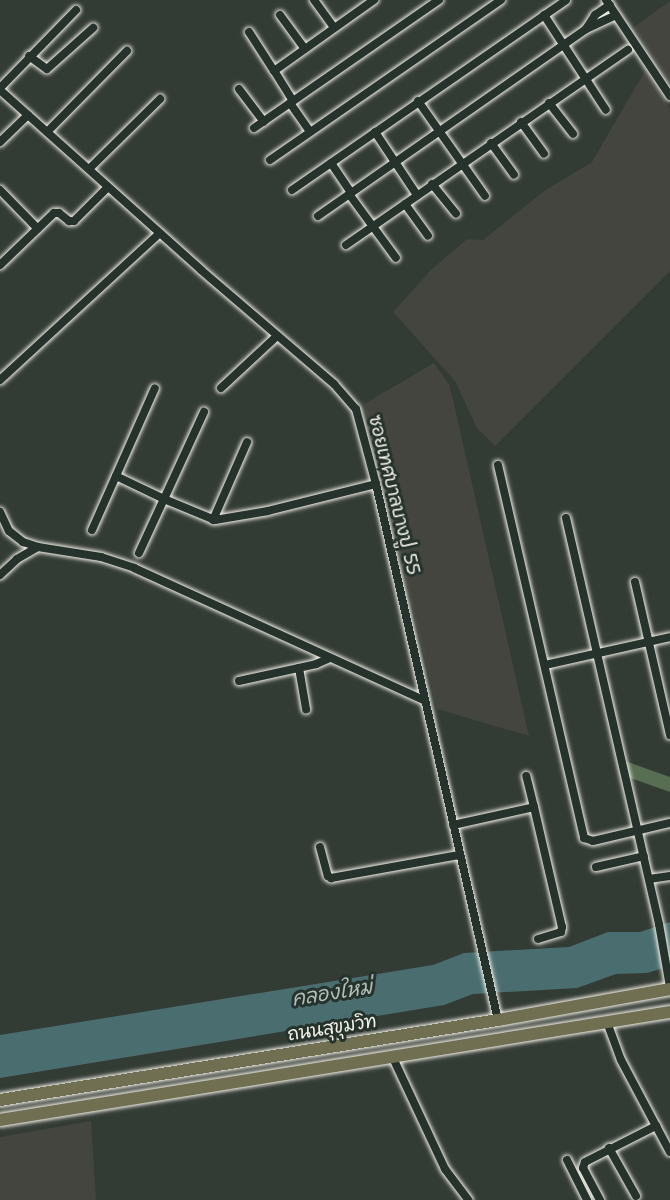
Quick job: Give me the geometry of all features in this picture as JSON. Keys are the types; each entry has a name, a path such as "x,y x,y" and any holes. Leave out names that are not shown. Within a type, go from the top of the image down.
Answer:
{"highway":[{"name":"ถนนสุขุมวิท","path":"0,1100 498,1020 670,988"},
{"path":"0,1120 670,1012"},
{"path":"271,1056 274,1076"}],"street":[{"path":"314,0 334,28"},
{"path":"274,70 334,28 361,4 374,0"},
{"path":"254,128 439,0"},
{"path":"270,160 501,0"},
{"path":"292,190 566,0"},
{"path":"586,29 595,15 608,3 670,96"},
{"path":"0,90 29,56 76,10"},
{"path":"280,15 305,49"},
{"path":"544,15 606,110"},
{"path":"318,216 586,29 616,15"},
{"path":"29,56 47,69 93,28"},
{"path":"249,32 310,132"},
{"path":"346,244 520,122 628,50"},
{"path":"47,132 127,51"},
{"path":"239,88 264,122"},
{"name":"ซอยเทศบาลบางปู 55","path":"0,90 353,402 376,484 498,1020"},
{"path":"89,169 160,99"},
{"path":"418,101 485,196"},
{"path":"549,103 573,134"},
{"path":"0,142 28,115"},
{"path":"520,122 544,154"},
{"path":"375,132 417,195"},
{"path":"491,143 514,175"},
{"path":"331,163 396,258"},
{"path":"432,184 456,214"},
{"path":"0,264 54,213 59,213 69,221 74,221 108,187"},
{"path":"0,190 38,229"},
{"path":"405,204 428,236"},
{"path":"0,380 160,233"},
{"path":"221,388 278,336"},
{"path":"92,530 155,388"},
{"path":"139,553 204,412"},
{"path":"213,520 247,442"},
{"path":"498,465 584,838 593,841 670,823"},
{"path":"116,476 213,520 268,511 376,484"},
{"path":"0,512 14,536 38,547 116,561 424,700"},
{"path":"566,518 644,856 670,988"},
{"path":"0,575 17,559 38,547"},
{"path":"635,582 670,735"},
{"path":"545,665 670,637"},
{"path":"239,681 299,668 330,658"},
{"path":"299,668 306,710"},
{"path":"526,776 562,927 561,932 538,939"},
{"path":"453,825 534,807"},
{"path":"320,847 328,876 331,878 459,855"},
{"path":"596,867 644,856"},
{"path":"649,879 670,876"},
{"path":"607,1022 621,1060 670,1152"},
{"path":"393,1058 445,1170 468,1200"},
{"path":"600,1200 585,1172 584,1164 587,1160 656,1126"},
{"path":"609,1148 636,1196"},
{"path":"567,1160 588,1200"}],"shaded area":[{"path":"670,1 670,83 634,27"},
{"path":"645,71 670,109 670,271 495,446 477,428 455,381 393,312 431,270 467,239 483,240 544,191 592,162"},
{"path":"434,363 450,386 529,736 437,709 364,404"},
{"path":"91,1121 96,1200 0,1200 0,1137"}],"green space":[{"path":"622,760 670,777 670,792 625,776"}],"water":[{"name":"คลองใหม่","path":"670,922 670,966 647,973 616,974 577,988 473,994 444,1005 0,1078 0,1035 433,965 464,953 569,947 608,932 640,932"}]}
